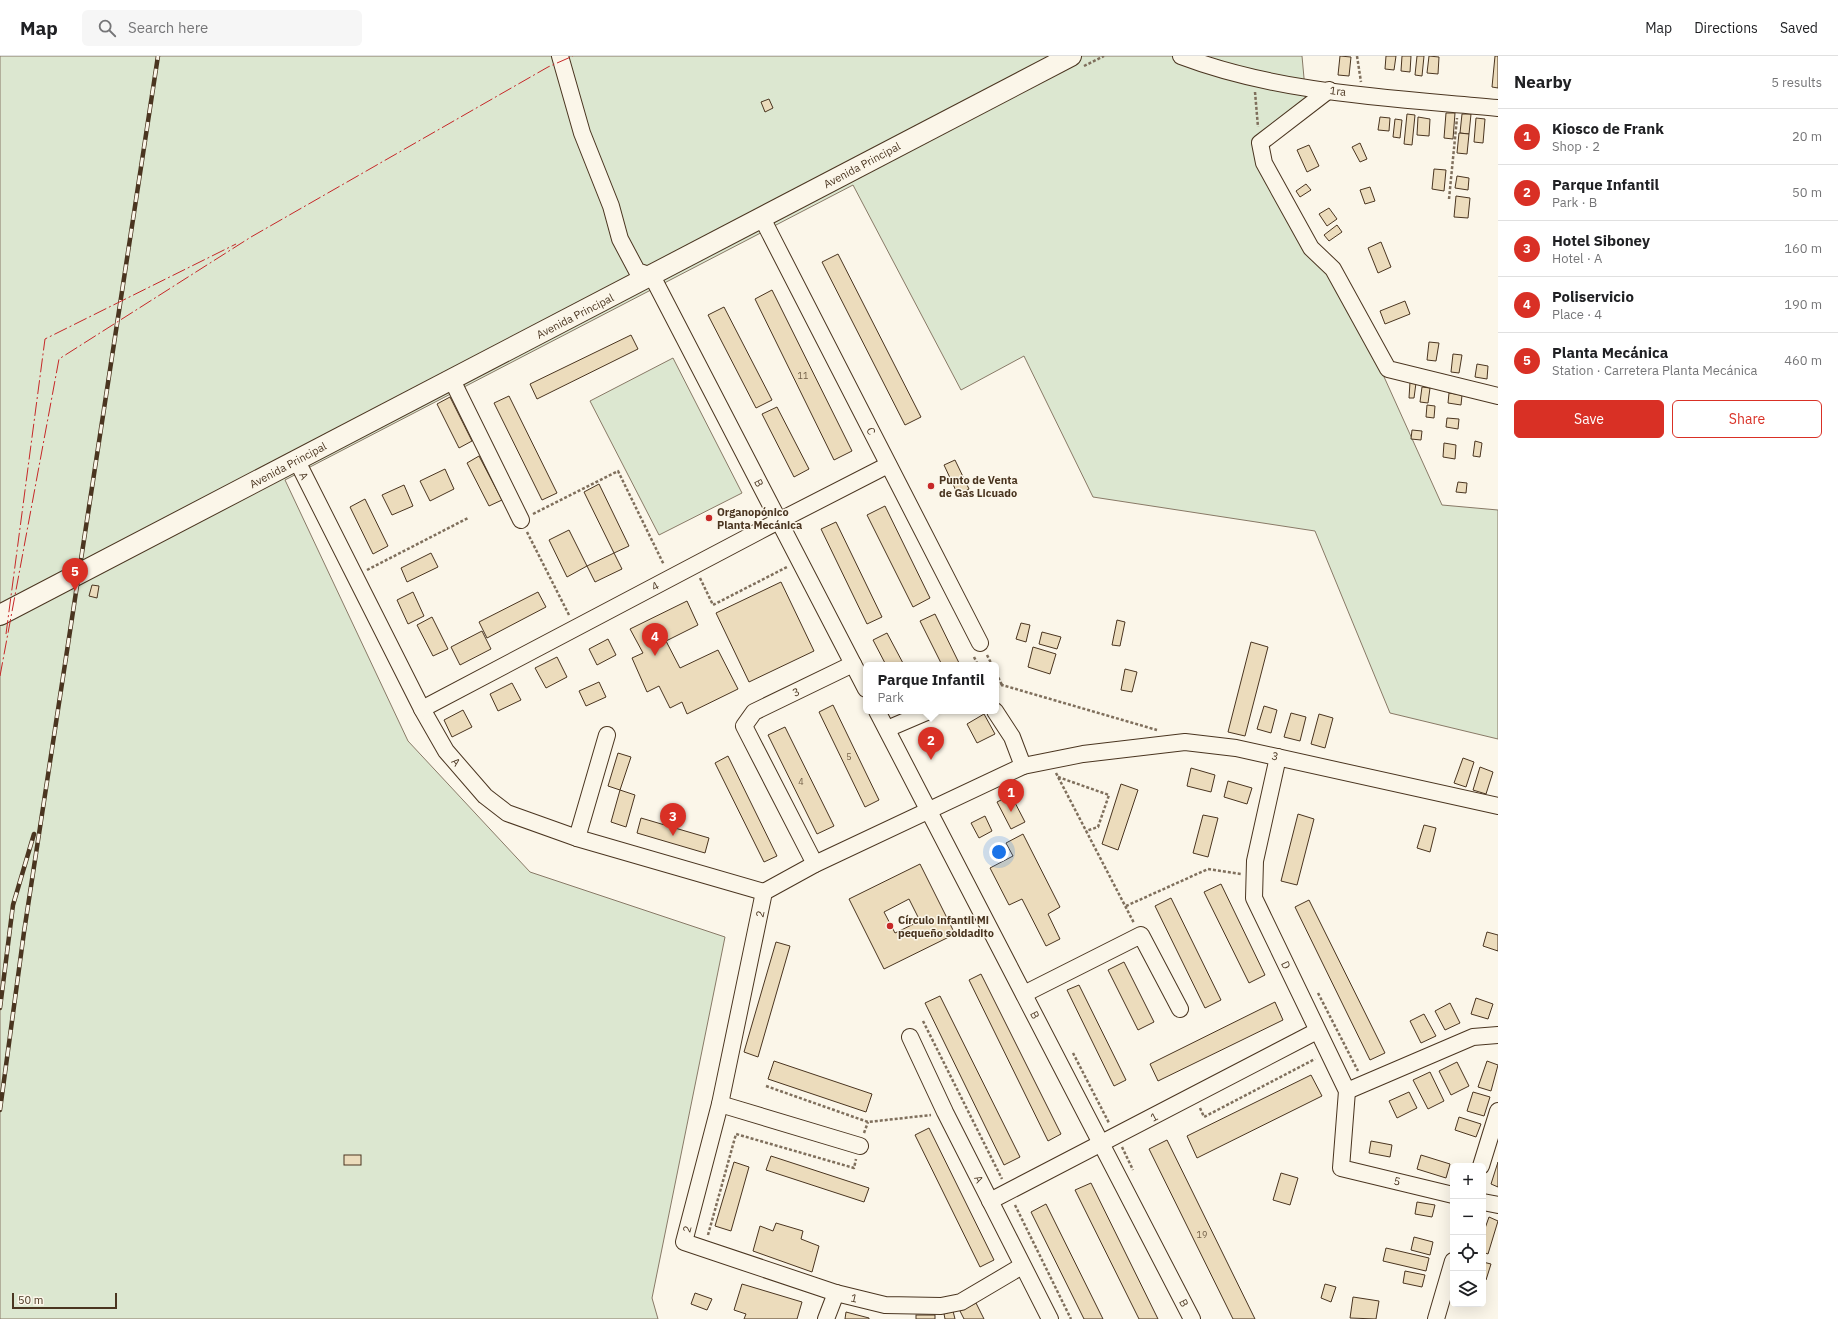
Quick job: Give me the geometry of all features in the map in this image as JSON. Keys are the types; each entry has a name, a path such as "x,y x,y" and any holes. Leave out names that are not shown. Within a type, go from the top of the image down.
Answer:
{"main road":[{"name":"Avenida Principal","path":"0,615 1071,56"}],"street":[{"path":"560,56 582,133 611,206 620,239 637,271 652,276"},
{"name":"1ra","path":"1181,56 1206,66 1285,84 1363,94 1498,108"},
{"path":"1328,90 1260,143 1264,164 1311,248 1333,269 1388,368 1498,396"},
{"name":"C","path":"762,218 980,643"},
{"name":"B","path":"652,276 863,683"},
{"path":"452,380 521,520"},
{"name":"A","path":"297,461 422,709 446,751 485,796 507,813 577,838 764,892"},
{"name":"4","path":"422,709 888,465"},
{"name":"3","path":"815,864 744,726 754,712 853,664"},
{"name":"B","path":"880,714 1192,1319"},
{"path":"887,729 922,714"},
{"path":"997,714 1012,737 1023,766"},
{"path":"577,838 607,735"},
{"name":"3","path":"1049,760 1185,742 1236,748 1498,806"},
{"name":"D","path":"1278,757 1255,861 1254,898 1347,1091"},
{"path":"764,892 815,864 1023,766 1049,760"},
{"name":"2","path":"684,1242 720,1104 764,892"},
{"path":"1024,994 1141,935 1180,1009"},
{"name":"1","path":"993,1207 1008,1192 1104,1149 1317,1031"},
{"path":"1347,1091 1473,1036 1498,1034"},
{"name":"A","path":"910,1037 945,1112 1050,1319"},
{"name":"5","path":"1347,1091 1341,1168 1450,1194"},
{"path":"720,1104 860,1146"},
{"path":"1483,1163 1498,1111"},
{"path":"1486,1203 1498,1205"},
{"name":"1","path":"684,1242 704,1247 836,1293 885,1305 941,1306 961,1302 1022,1266"},
{"path":"1436,1319 1450,1271"},
{"path":"826,1319 836,1293"}],"path":[{"path":"1357,56 1363,94"},
{"path":"1254,77 1260,143"},
{"path":"1449,199 1458,104"},
{"path":"576,628 521,520 618,471 671,578"},
{"path":"354,576 468,518"},
{"path":"693,579 699,576 713,605 790,565"},
{"path":"999,679 1002,685"},
{"path":"999,686 1002,685 1162,731"},
{"path":"1049,760 1141,935"},
{"path":"1058,777 1108,795 1098,827 1086,831"},
{"path":"1126,906 1208,869 1254,876"},
{"path":"1317,991 1364,1084"},
{"path":"923,1021 1008,1192"},
{"path":"1198,1105 1204,1117 1328,1052"},
{"path":"766,1086 868,1122 945,1112"},
{"path":"704,1247 736,1134 854,1168 868,1122"},
{"path":"1104,1149 1129,1143"},
{"path":"993,1207 1014,1202 1071,1319"}],"green space":[{"path":"0,56 1302,56 1306,100 1256,140 1366,337 1442,505 1498,510 1498,739 1390,713 1315,531 1093,497 1024,356 961,390 853,185 285,480 408,741 530,872 725,937 652,1298 658,1319 0,1319"},
{"path":"673,358 742,493 659,535 590,401"}],"building":[{"path":"1340,56 1351,57 1349,76 1338,75"},
{"path":"1386,56 1396,56 1394,70 1385,69"},
{"path":"1402,56 1411,56 1410,72 1401,71"},
{"path":"1417,56 1424,56 1422,76 1415,75"},
{"path":"1429,56 1439,57 1438,74 1427,73"},
{"path":"1495,56 1498,56 1498,88 1492,87"},
{"path":"769,99 773,108 765,112 761,102"},
{"path":"1446,113 1455,113 1453,139 1444,138"},
{"path":"1407,114 1415,115 1412,145 1404,144"},
{"path":"1462,114 1471,114 1469,134 1460,133"},
{"path":"1380,117 1390,118 1389,131 1378,130"},
{"path":"1418,117 1430,119 1429,136 1417,135"},
{"path":"1476,118 1485,119 1483,143 1474,142"},
{"path":"1395,119 1402,120 1400,138 1393,137"},
{"path":"1459,133 1469,134 1467,154 1457,153"},
{"path":"1360,143 1367,159 1360,162 1352,147"},
{"path":"1309,145 1319,166 1307,172 1297,150"},
{"path":"1434,169 1446,170 1444,191 1432,189"},
{"path":"1457,176 1469,178 1468,190 1455,188"},
{"path":"1306,184 1311,190 1300,197 1296,191"},
{"path":"1370,187 1375,201 1365,204 1360,190"},
{"path":"1456,196 1470,198 1468,218 1454,217"},
{"path":"1329,208 1337,219 1327,226 1319,214"},
{"path":"1337,225 1342,232 1329,241 1324,235"},
{"path":"1381,242 1391,267 1378,273 1368,248"},
{"path":"838,254 921,417 905,425 822,262"},
{"path":"772,290 852,451 834,460 755,299"},
{"path":"1405,301 1410,314 1385,324 1380,311"},
{"path":"724,307 772,400 756,408 708,315"},
{"path":"631,335 638,349 537,399 530,384"},
{"path":"1429,342 1439,343 1436,361 1427,360"},
{"path":"1453,354 1462,355 1459,373 1451,372"},
{"path":"1477,364 1488,366 1487,379 1475,377"},
{"path":"1410,382 1416,383 1414,398 1409,398"},
{"path":"1422,387 1430,388 1428,403 1420,402"},
{"path":"1449,393 1462,395 1461,405 1448,403"},
{"path":"509,396 557,493 542,500 494,403"},
{"path":"450,397 472,441 459,448 437,404"},
{"path":"1427,405 1435,406 1434,418 1426,417"},
{"path":"777,407 809,469 794,477 762,414"},
{"path":"1447,418 1459,419 1458,429 1446,427"},
{"path":"1412,430 1422,431 1421,440 1411,439"},
{"path":"1475,441 1482,443 1480,457 1473,456"},
{"path":"1444,443 1456,445 1455,459 1443,457"},
{"path":"479,456 502,500 489,506 467,463"},
{"path":"955,460 969,489 958,495 944,465"},
{"path":"445,469 454,489 430,501 420,481"},
{"path":"1458,482 1467,483 1466,493 1456,492"},
{"path":"599,484 629,546 614,553 584,492"},
{"path":"404,485 413,506 392,515 382,495"},
{"path":"365,499 388,546 373,554 350,507"},
{"path":"885,506 930,598 913,607 867,515"},
{"path":"836,522 882,617 867,624 821,529"},
{"path":"569,530 587,566 567,577 549,540"},
{"path":"431,553 438,567 407,582 401,568"},
{"path":"614,553 622,569 595,582 587,566"},
{"path":"781,582 814,651 749,682 716,613"},
{"path":"92,585 99,586 97,598 89,596"},
{"path":"413,592 424,616 408,624 397,600"},
{"path":"538,592 546,607 487,638 479,622"},
{"path":"687,601 698,625 666,641 680,668 718,650 738,689 687,714 682,702 670,708 659,686 647,692 632,658 643,653 630,629"},
{"path":"935,614 959,662 940,662 920,621"},
{"path":"432,617 448,649 433,656 417,625"},
{"path":"1117,620 1125,622 1120,646 1112,645"},
{"path":"1021,623 1030,625 1026,642 1016,639"},
{"path":"482,631 491,649 460,665 451,647"},
{"path":"1042,632 1061,637 1057,649 1039,644"},
{"path":"887,633 902,662 884,662 873,640"},
{"path":"608,639 616,655 597,665 589,649"},
{"path":"1251,642 1268,647 1245,736 1228,732"},
{"path":"1033,647 1056,654 1050,674 1028,667"},
{"path":"557,657 567,677 546,688 535,668"},
{"path":"1125,669 1137,672 1132,692 1121,690"},
{"path":"599,682 606,697 586,706 579,691"},
{"path":"512,683 521,700 498,711 490,694"},
{"path":"833,705 879,800 865,807 819,712"},
{"path":"1264,706 1277,710 1271,733 1257,729"},
{"path":"463,710 472,727 452,737 444,720"},
{"path":"1291,713 1306,717 1300,741 1284,737"},
{"path":"984,714 995,734 977,743 967,724"},
{"path":"1319,714 1333,718 1325,748 1311,744"},
{"path":"785,727 834,826 817,834 768,735"},
{"path":"618,753 631,757 620,790 608,786"},
{"path":"728,756 777,856 764,862 715,763"},
{"path":"1463,758 1474,762 1466,787 1454,783"},
{"path":"1480,767 1493,772 1486,794 1473,790"},
{"path":"1191,768 1215,775 1211,792 1187,786"},
{"path":"1228,781 1252,788 1247,804 1224,797"},
{"path":"1121,784 1138,790 1118,850 1102,844"},
{"path":"620,790 635,795 626,827 611,822"},
{"path":"1011,795 1025,822 1011,829 997,802"},
{"path":"1298,814 1314,819 1297,885 1281,881"},
{"path":"1203,815 1218,818 1208,857 1193,853"},
{"path":"985,816 992,831 979,838 971,823"},
{"path":"641,818 709,838 705,853 637,833"},
{"path":"1424,825 1436,828 1430,852 1417,848"},
{"path":"1023,834 1060,907 1048,914 1060,939 1046,946 1022,899 1009,905 990,868 1013,856 1006,843"},
{"path":"920,864 955,934 884,969 849,899","holes":["909,899 920,921 895,933 884,912"]},
{"path":"1221,884 1265,975 1249,983 1204,892"},
{"path":"1171,898 1221,1000 1205,1008 1155,906"},
{"path":"1309,900 1385,1053 1370,1060 1295,907"},
{"path":"1487,932 1498,935 1498,951 1483,946"},
{"path":"776,942 790,946 758,1057 744,1052"},
{"path":"1124,962 1154,1022 1138,1030 1108,970"},
{"path":"981,974 1061,1134 1048,1141 969,980"},
{"path":"1079,985 1126,1080 1114,1086 1067,990"},
{"path":"940,996 1020,1157 1004,1165 925,1003"},
{"path":"1476,998 1493,1004 1488,1019 1471,1014"},
{"path":"1275,1002 1283,1020 1158,1081 1150,1064"},
{"path":"1450,1003 1460,1023 1445,1030 1435,1011"},
{"path":"1424,1014 1436,1036 1421,1043 1410,1021"},
{"path":"774,1061 872,1094 866,1112 768,1079"},
{"path":"1487,1061 1498,1065 1491,1091 1478,1087"},
{"path":"1457,1062 1469,1086 1451,1095 1439,1071"},
{"path":"1430,1072 1444,1101 1428,1109 1413,1080"},
{"path":"1311,1075 1322,1096 1197,1158 1187,1136"},
{"path":"1409,1092 1417,1108 1397,1118 1389,1101"},
{"path":"1473,1092 1490,1097 1484,1116 1467,1111"},
{"path":"1459,1117 1481,1124 1476,1137 1455,1130"},
{"path":"929,1128 994,1260 980,1267 915,1135"},
{"path":"1167,1140 1255,1319 1233,1319 1149,1149"},
{"path":"1371,1141 1392,1145 1390,1157 1369,1153"},
{"path":"344,1155 361,1155 361,1165 344,1165"},
{"path":"1421,1155 1450,1164 1446,1178 1417,1169"},
{"path":"771,1156 869,1188 864,1202 766,1170"},
{"path":"734,1162 749,1167 731,1231 715,1226"},
{"path":"1498,1162 1498,1187 1491,1184"},
{"path":"1281,1173 1298,1178 1290,1205 1273,1200"},
{"path":"1091,1183 1158,1319 1139,1319 1075,1190"},
{"path":"1417,1202 1435,1205 1432,1217 1415,1214"},
{"path":"1046,1204 1103,1319 1084,1319 1031,1212"},
{"path":"1489,1217 1498,1221 1488,1254 1486,1253 1486,1226"},
{"path":"776,1223 803,1231 801,1239 819,1246 812,1272 753,1251 760,1226 773,1231"},
{"path":"1414,1237 1433,1242 1430,1255 1411,1250"},
{"path":"1386,1248 1429,1258 1426,1271 1383,1261"},
{"path":"1486,1263 1491,1264 1486,1280"},
{"path":"1405,1271 1425,1275 1422,1287 1403,1283"},
{"path":"742,1284 802,1302 797,1319 744,1319 746,1314 734,1310"},
{"path":"1325,1284 1336,1287 1331,1302 1321,1298"},
{"path":"695,1293 712,1299 707,1310 691,1304"},
{"path":"1353,1297 1379,1301 1376,1319 1350,1318"},
{"path":"976,1303 984,1319 964,1319 960,1311"},
{"path":"953,1311 955,1319 945,1319 944,1314"},
{"path":"846,1312 869,1318 869,1319 845,1319"},
{"path":"916,1315 935,1315 935,1319 916,1319"}],"railway":[{"path":"0,1110 24,932 158,56"},
{"path":"0,1008 13,905 34,834"}],"power":[{"path":"0,676 59,359 251,237 548,67 573,56"},
{"path":"6,634 45,339 236,244"}],"place":[{"name":"Punto de Venta de Gas Licuado","path":"931,486"},
{"name":"Organopónico Planta Mecánica","path":"709,518"},
{"name":"Planta Mecánica","path":"75,591"},
{"name":"Poliservicio","path":"655,656"},
{"name":"Parque Infantil","path":"931,760"},
{"name":"Kiosco de Frank","path":"1011,812"},
{"name":"Hotel Siboney","path":"673,836"},
{"name":"Círculo infantil Mi pequeño soldadito","path":"890,926"}]}
